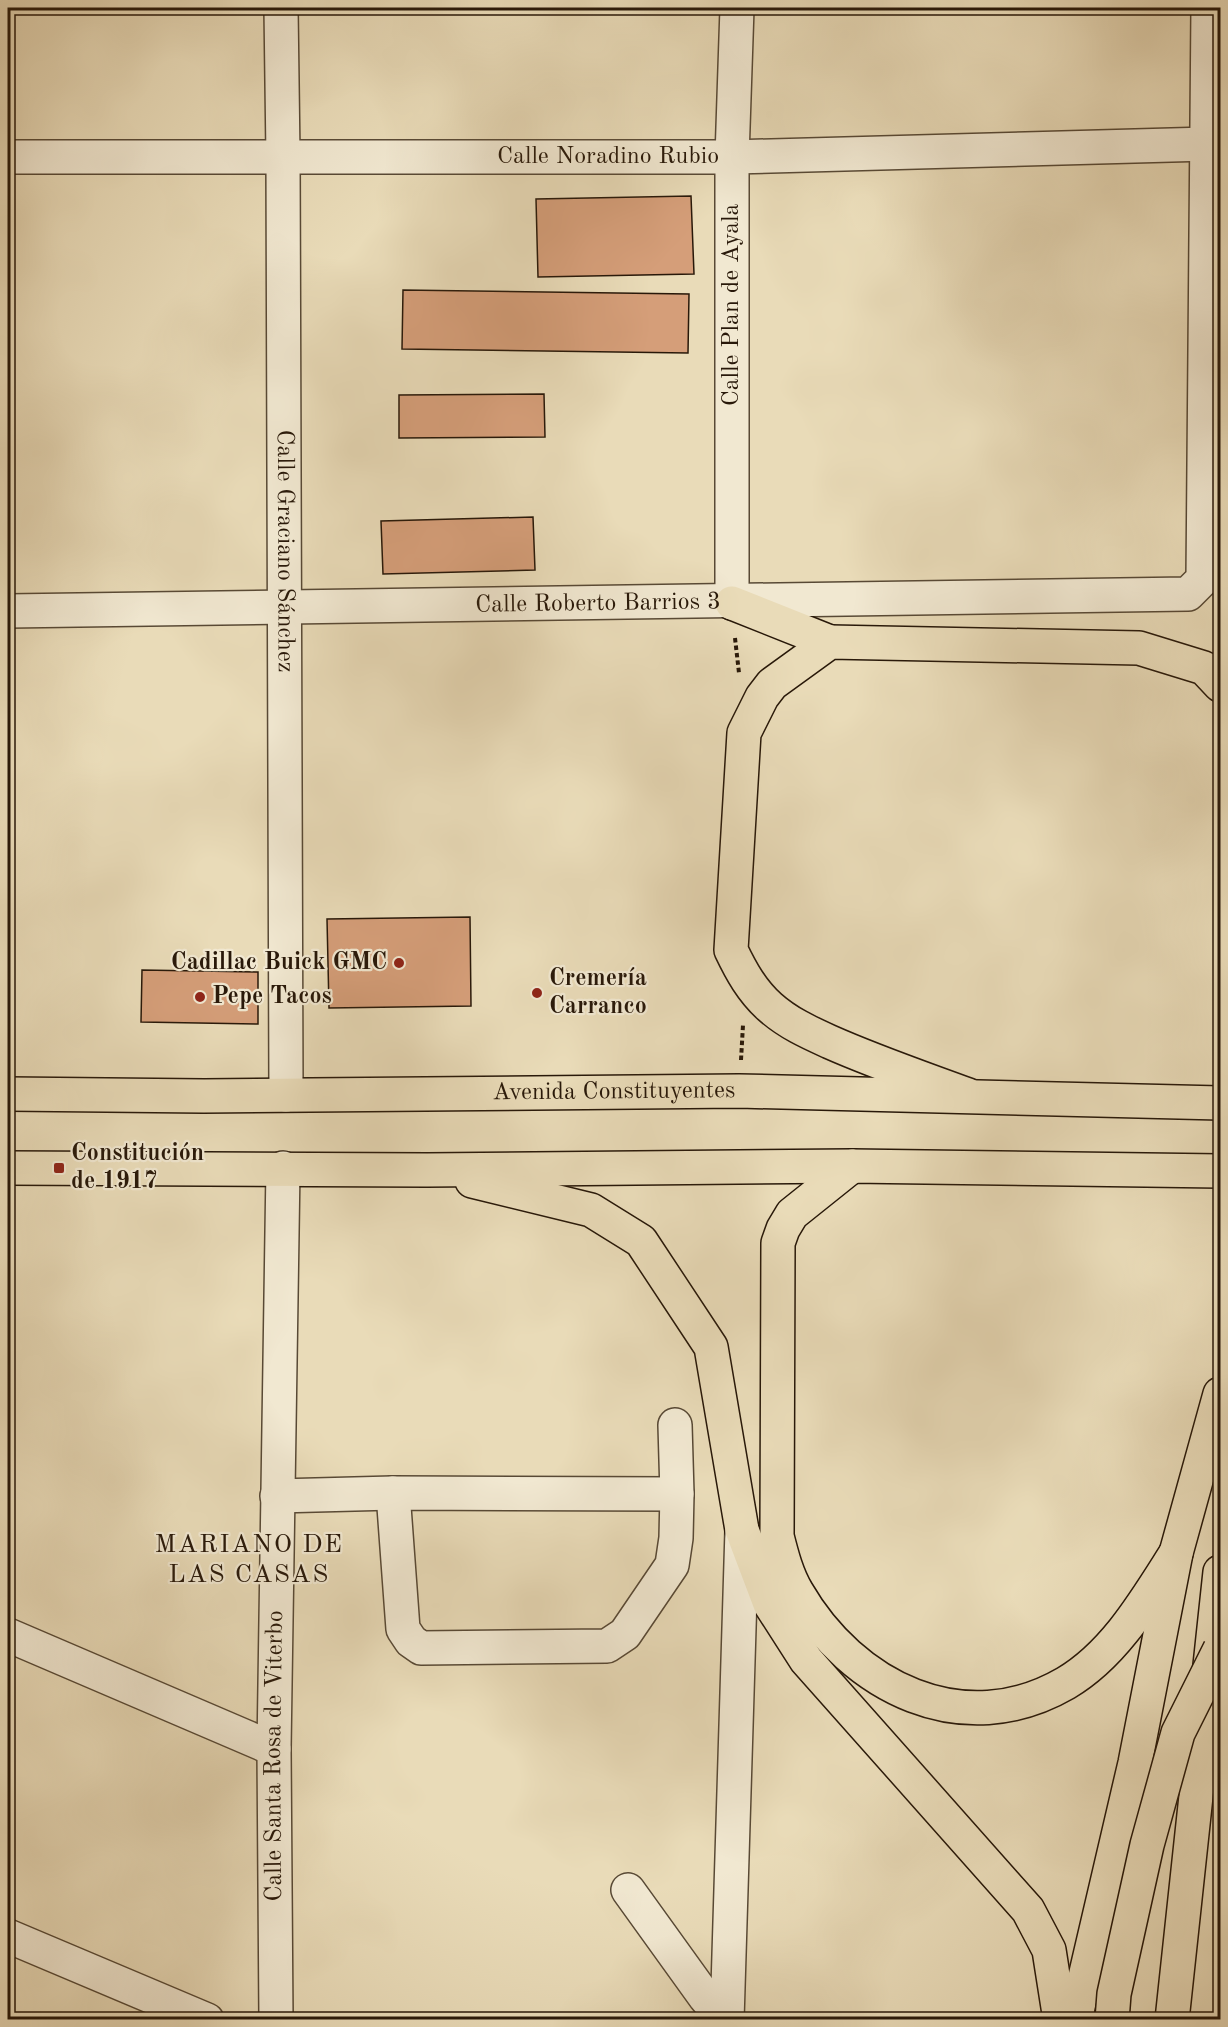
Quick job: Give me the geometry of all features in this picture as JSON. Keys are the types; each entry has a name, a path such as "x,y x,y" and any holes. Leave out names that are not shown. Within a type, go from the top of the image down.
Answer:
{"main road":[{"path":"732,603 830,642 1139,648 1204,668 1221,685"},
{"path":"830,642 772,684 762,697 744,733 731,950 750,986 769,1006 792,1024 857,1054 968,1095"},
{"name":"Avenida Constituyentes","path":"8,1094 286,1095 739,1091 1221,1103"},
{"path":"852,1166 792,1215 778,1243 777,1536 784,1564 796,1590 818,1623 851,1657 873,1674 897,1689 922,1700 953,1708 979,1710 1009,1705 1038,1697 1066,1683 1091,1665 1112,1644 1147,1599 1176,1553"},
{"path":"8,1168 427,1170 852,1166 1221,1171"},
{"path":"427,1170 591,1210 641,1241 711,1347 742,1530 770,1604 806,1660 1028,1910 1049,1950 1060,2019"},
{"path":"1075,2019 1135,1763 1176,1553 1221,1394"},
{"path":"1172,2019 1221,1572"},
{"path":"1112,2019 1114,1994 1147,1845 1178,1733 1221,1649"}],"street":[{"name":"Calle Graciano Sánchez","path":"280,8 284,156 286,1095"},
{"name":"Calle Plan de Ayala","path":"732,603 732,157 737,8"},
{"path":"1208,8 1208,144"},
{"name":"Calle Noradino Rubio","path":"8,157 732,157 1208,144"},
{"name":"Calle Roberto Barrios 3","path":"8,610 732,603 1188,594 1203,579 1208,144"},
{"name":"Calle Santa Rosa de Viterbo","path":"276,2019 274,1749 283,1168"},
{"path":"393,1493 403,1629 411,1641 421,1648 607,1646 625,1634 672,1565 676,1538 677,1494 675,1425"},
{"path":"278,1496 393,1493 677,1494"},
{"path":"726,2019 742,1530"},
{"path":"8,1635 274,1749"},
{"path":"628,1890 705,1997 726,2019"},
{"path":"8,1936 207,2019"}],"path":[{"path":"732,603 739,674"}],"building":[{"path":"691,196 694,274 538,277 536,199"},
{"path":"403,290 689,294 688,353 402,349"},
{"path":"544,394 545,437 399,438 399,395"},
{"path":"533,517 535,570 383,574 381,521"},
{"name":"Cadillac Buick GMC","path":"470,917 471,1006 329,1008 327,919"},
{"name":"Pepe Tacos","path":"142,970 258,972 258,1024 141,1022"}],"place":[{"name":"Cadillac Buick GMC","path":"399,963"},
{"name":"Cremería Carranco","path":"537,993"},
{"name":"Pepe Tacos","path":"200,997"},
{"name":"Constitución de 1917","path":"59,1168"}],"district":[{"name":"MARIANO DE LAS CASAS","path":"249,1560"}]}
